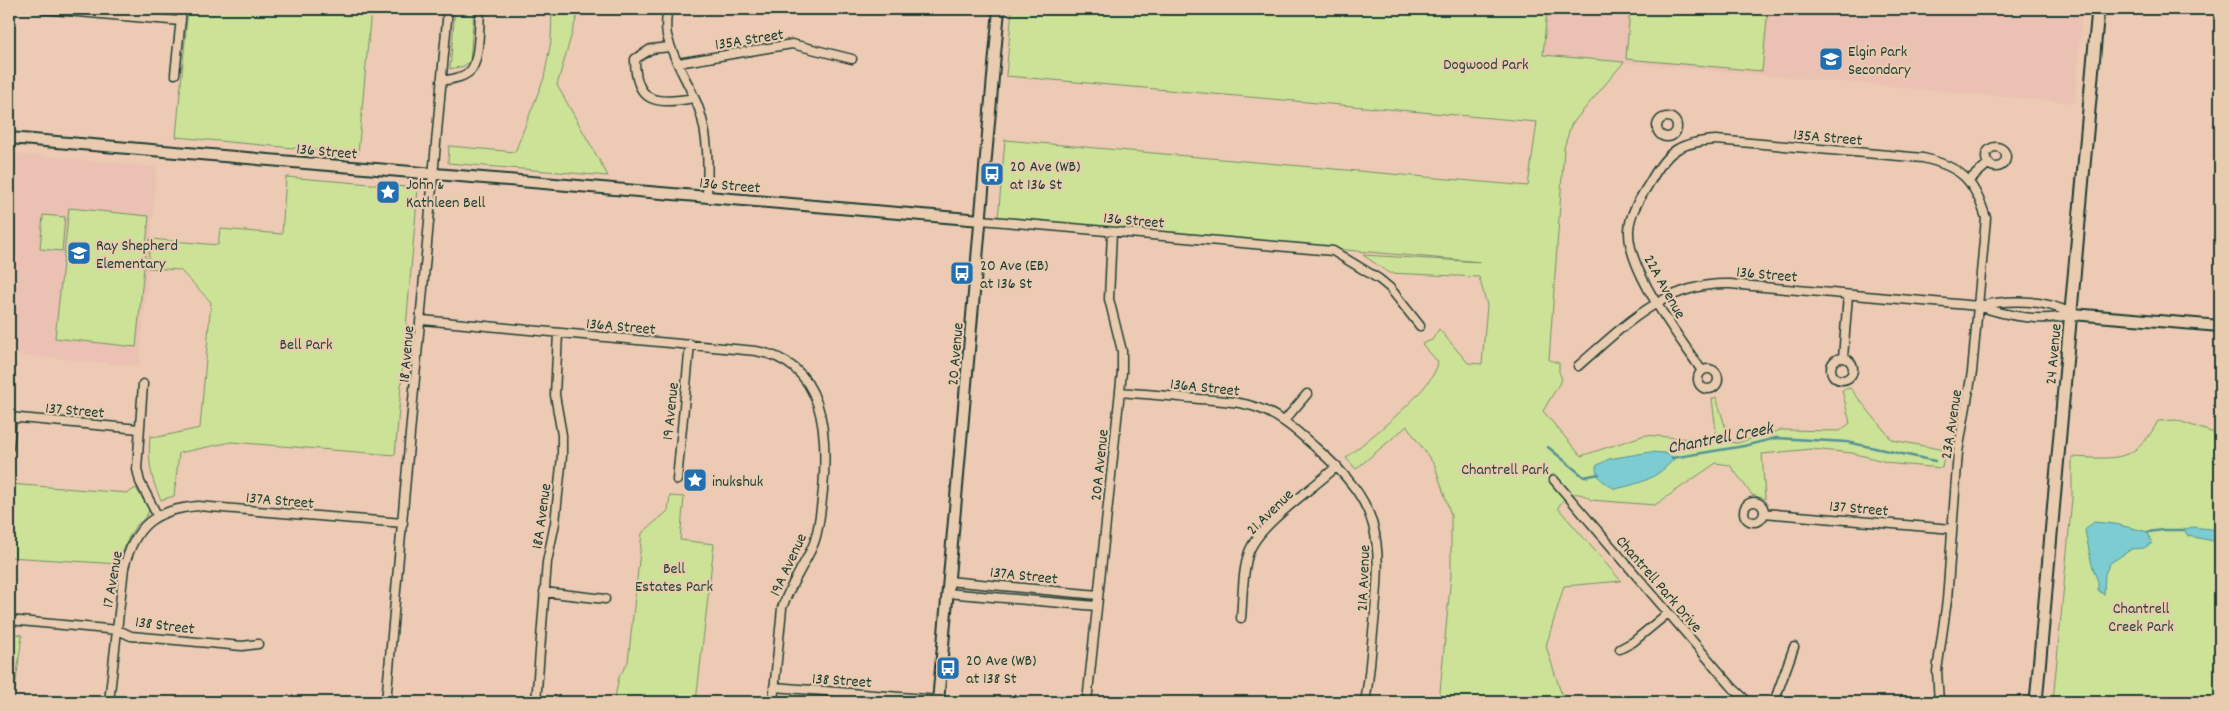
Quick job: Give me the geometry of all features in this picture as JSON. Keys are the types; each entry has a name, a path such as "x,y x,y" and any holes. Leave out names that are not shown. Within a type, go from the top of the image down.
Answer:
{"main road":[{"name":"24 Avenue","path":"2036,702 2098,9"}],"street":[{"path":"43,9 181,21"},
{"path":"175,74 182,9"},
{"name":"18 Avenue","path":"386,702 422,320 448,9"},
{"path":"442,81 458,78 470,71 476,61 480,9"},
{"path":"667,9 666,33 670,47 694,98 705,135 708,160 707,196"},
{"name":"20 Avenue","path":"938,701 1000,9"},
{"name":"135A Street","path":"678,63 792,44 852,59"},
{"path":"670,47 651,49 635,59 635,77 641,91 656,100 670,102 694,98"},
{"path":"1673,135 1680,146"},
{"name":"136 Street","path":"9,138 707,196 1333,251 1384,284 1420,326"},
{"name":"135A Street","path":"1680,146 1716,140 1923,158 1943,163 1969,180"},
{"name":"22A Avenue","path":"1680,146 1661,163 1633,210 1629,230 1631,251 1657,303 1702,371"},
{"path":"1969,180 1989,163"},
{"name":"23A Avenue","path":"1939,702 1937,671 1947,600 1958,452 1972,372 1986,218 1979,195 1969,180"},
{"name":"20A Avenue","path":"1087,702 1120,392 1122,351 1109,292 1112,232"},
{"name":"136 Street","path":"1578,366 1641,313 1657,303 1681,290 1717,284 1979,306 1997,313 2054,319 2072,314 2220,326"},
{"path":"1843,358 1848,295"},
{"name":"136 Street","path":"1979,306 1998,302 2056,305 2072,314"},
{"name":"136A Street","path":"422,320 690,344 768,353 790,363 807,381"},
{"name":"18A Avenue","path":"536,702 544,592 556,516 562,456 562,435 555,395 558,333"},
{"name":"19 Avenue","path":"676,480 690,344"},
{"name":"19A Avenue","path":"773,702 782,608 787,594 814,543 820,514 824,442 814,396 807,381"},
{"path":"143,384 137,468 140,482 157,515"},
{"name":"136A Street","path":"1120,392 1240,403 1264,410 1284,421 1337,466"},
{"path":"1284,421 1307,394"},
{"path":"9,448 10,417"},
{"name":"137 Street","path":"10,417 139,429"},
{"name":"21 Avenue","path":"1241,618 1245,570 1252,545 1268,525 1337,466"},
{"name":"21A Avenue","path":"1337,466 1360,495 1367,508 1379,549 1378,581 1365,702"},
{"name":"Chantrell Park Drive","path":"1554,480 1732,688 1748,702"},
{"name":"137A Street","path":"157,515 174,508 198,506 403,523"},
{"name":"137 Street","path":"1764,513 1952,529"},
{"name":"17 Avenue","path":"109,702 124,568 128,550 140,531 157,515"},
{"name":"137A Street","path":"948,581 1098,595"},
{"path":"1035,600 1036,589"},
{"path":"544,592 605,599"},
{"name":"137A Street","path":"947,593 1096,606"},
{"path":"1620,649 1633,642 1668,613"},
{"name":"138 Street","path":"9,620 118,630 131,636 242,646 258,644"},
{"path":"1774,702 1794,647"},
{"name":"138 Street","path":"774,687 938,701"}],"shaded area":[{"name":"Elgin Park Secondary","path":"1547,9 2082,9 2075,103 1543,55"},
{"name":"Ray Shepherd Elementary","path":"9,153 157,167 139,366 9,354"}],"green space":[{"path":"188,9 371,9 358,154 176,137"},
{"path":"455,9 474,9 470,61 464,66 450,69"},
{"path":"552,9 579,9 557,85 608,176 448,163 449,146 515,152 544,78 551,41"},
{"path":"1012,9 1547,9 1543,55 1624,62 1571,125 1564,148 1549,360 1559,363 1559,372 1562,379 1543,411 1581,456 1645,435 1713,441 1716,431 1712,399 1716,397 1730,442 1737,443 1781,430 1840,431 1850,423 1842,390 1850,388 1892,440 1945,450 1942,468 1895,464 1852,453 1811,449 1762,454 1765,499 1752,495 1730,465 1716,463 1655,505 1591,500 1581,494 1572,494 1564,499 1558,508 1621,581 1564,586 1546,646 1564,702 1439,702 1451,575 1451,515 1435,466 1407,426 1356,469 1346,458 1399,413 1425,386 1434,373 1438,362 1422,344 1432,340 1439,329 1468,363 1482,364 1487,305 1479,277 1389,273 1363,255 1481,262 998,219 1005,140 1528,186 1537,122 1006,76"},
{"path":"1630,9 1768,9 1762,71 1626,59"},
{"name":"Bell Park","path":"286,177 418,188 395,455 231,442 179,453 174,496 161,500 154,484 151,469 149,453 150,436 158,437 200,428 211,302 180,270 148,268 150,239 218,245 220,229 282,234"},
{"path":"69,208 149,216 136,347 55,338"},
{"path":"43,215 65,217 62,251 40,249"},
{"name":"Chantrell Creek Park","path":"2176,420 2220,435 2220,702 2053,702 2072,499 2072,457 2112,458 2123,456 2141,445 2150,435 2158,421"},
{"path":"9,484 128,493 136,488 149,509 130,536 119,564 9,557"},
{"name":"Bell Estates Park","path":"670,496 684,497 680,540 714,544 696,702 614,702 619,677 628,662 642,533 668,511"},
{"path":"9,633 22,635 15,689 9,689"}],"water":[{"path":"1650,452 1664,453 1675,458 1661,471 1648,479 1615,489 1601,480 1597,474 1596,466 1609,459"},
{"path":"2094,522 2115,524 2148,532 2152,543 2144,548 2132,549 2110,563 2105,574 2104,595 2098,590 2098,582 2092,565 2085,530"},
{"path":"2192,527 2220,530 2220,548 2214,541 2188,536 2184,530"}],"waterway":[{"name":"Chantrell Creek","path":"1672,458 1744,446 1776,438 1847,442 1935,461"},
{"name":"Chantrell Creek","path":"1548,447 1584,477 1599,474"},
{"name":"Chantrell Creek","path":"2148,532 2183,530"}],"place":[{"name":"Elgin Park Secondary","path":"1831,59"},
{"name":"20 Ave (WB) at 136 St","path":"992,174"},
{"name":"John & Kathleen Bell","path":"388,192"},
{"name":"Ray Shepherd Elementary","path":"79,253"},
{"name":"20 Ave (EB) at 136 St","path":"962,273"},
{"name":"inukshuk","path":"695,480"},
{"name":"20 Ave (WB) at 138 St","path":"948,668"}],"park label":[{"name":"Dogwood Park","path":"1486,63"},
{"name":"Chantrell Park","path":"1505,468"}]}
